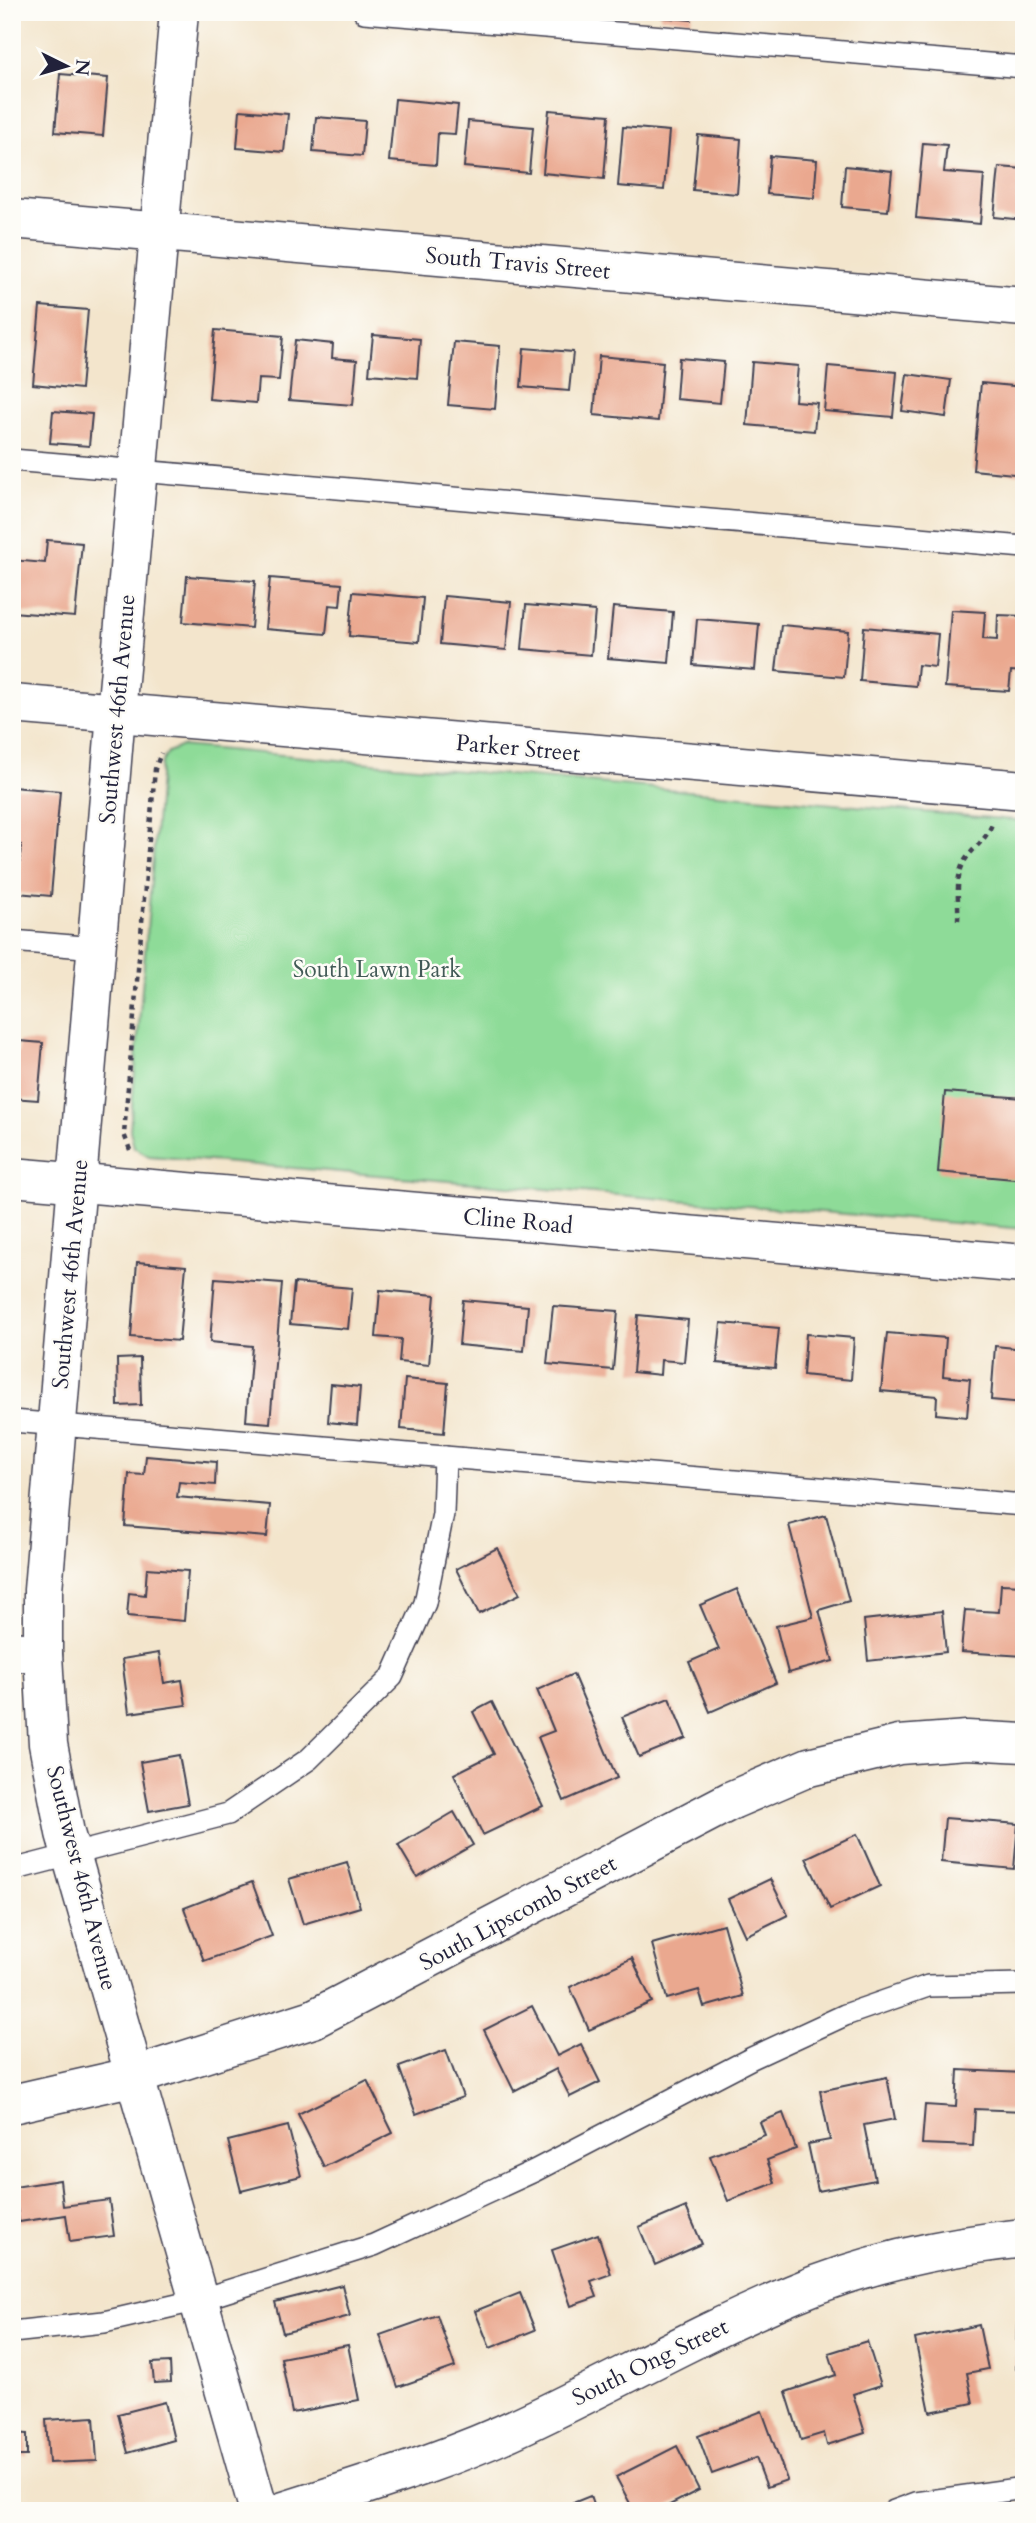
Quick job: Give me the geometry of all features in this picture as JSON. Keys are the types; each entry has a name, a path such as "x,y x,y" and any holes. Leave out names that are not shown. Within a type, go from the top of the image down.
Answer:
{"street":[{"name":"Southwest 46th Avenue","path":"179,12 116,713 43,1590 28,1652 71,1856 259,2511"},
{"name":"South Travis Street","path":"12,219 1024,307"},
{"name":"Parker Street","path":"12,704 1010,801"},
{"name":"Cline Road","path":"12,1177 1024,1264"},
{"name":"South Lipscomb Street","path":"12,2104 135,2076 313,2019 732,1800 809,1767 899,1745 967,1740 1024,1743"},
{"name":"South Ong Street","path":"284,2511 397,2474 525,2424 795,2293 889,2262 965,2244 1024,2238"}],"lane":[{"path":"363,12 1024,68"},
{"path":"12,460 1024,547"},
{"path":"12,941 96,948"},
{"path":"12,1420 1024,1505"},
{"path":"12,1870 228,1814 309,1759 392,1677 425,1603 443,1514 445,1457"},
{"path":"12,2332 104,2322 199,2300 374,2245 534,2171 752,2058 845,2015 928,1986 1024,1984"},
{"path":"894,2511 916,2502 1024,2488"}],"path":[{"path":"131,1153 124,1134 155,769 162,749"},
{"path":"958,920 959,876 964,862 987,838 1010,801"}],"green space":[{"name":"South Lawn Park","path":"182,746 1024,821 1024,1229 149,1156 134,1147 130,1130 161,764 168,752"}],"building":[{"path":"660,12 692,12 691,20 660,17"},
{"path":"12,67 17,67 14,100 12,100"},
{"path":"60,74 108,78 103,136 55,132"},
{"path":"395,99 458,105 455,134 438,133 436,165 389,161"},
{"path":"240,110 288,114 284,152 237,148"},
{"path":"549,110 609,115 604,179 543,173"},
{"path":"316,117 365,121 362,156 313,152"},
{"path":"468,121 533,127 529,173 464,167"},
{"path":"623,127 669,131 664,190 618,186"},
{"path":"698,135 741,139 737,194 693,190"},
{"path":"923,143 947,145 944,172 984,175 980,224 916,218"},
{"path":"770,156 817,160 814,198 767,194"},
{"path":"845,166 892,171 888,211 842,207"},
{"path":"999,167 1024,169 1024,220 994,217"},
{"path":"40,306 88,310 81,389 33,384"},
{"path":"215,330 283,336 279,380 258,379 256,403 209,399"},
{"path":"373,335 420,339 417,378 369,374"},
{"path":"295,340 333,344 332,358 357,360 353,405 289,400"},
{"path":"454,342 500,346 495,409 448,405"},
{"path":"524,348 573,352 569,391 521,387"},
{"path":"599,356 663,362 658,421 594,415"},
{"path":"679,358 724,362 720,403 676,399"},
{"path":"752,362 798,366 795,401 817,403 814,431 747,425"},
{"path":"828,366 897,372 893,417 824,411"},
{"path":"907,374 951,380 946,417 902,411"},
{"path":"981,383 1024,387 1024,475 973,470"},
{"path":"53,411 92,414 89,446 50,443"},
{"path":"47,540 82,543 75,617 12,612 12,560 45,563"},
{"path":"187,576 255,581 251,628 183,622"},
{"path":"270,578 342,584 340,606 329,605 326,634 265,629"},
{"path":"353,592 423,598 419,642 349,636"},
{"path":"444,596 511,602 506,650 440,644"},
{"path":"526,605 595,611 591,655 522,649"},
{"path":"613,607 673,612 669,663 608,658"},
{"path":"951,610 985,612 983,639 997,640 998,615 1024,616 1024,672 1011,671 1009,691 945,687"},
{"path":"697,619 759,624 755,670 693,665"},
{"path":"781,625 848,631 844,677 776,671"},
{"path":"864,627 938,634 935,667 918,665 916,686 860,681"},
{"path":"12,787 60,791 51,896 17,893 21,845 12,844"},
{"path":"19,1041 43,1043 38,1100 12,1098 12,1052 18,1053"},
{"path":"945,1092 1024,1098 1024,1180 938,1172"},
{"path":"137,1262 186,1266 179,1341 131,1337"},
{"path":"215,1278 282,1283 270,1423 246,1421 252,1346 210,1342"},
{"path":"294,1283 352,1288 348,1329 290,1324"},
{"path":"380,1290 435,1295 429,1365 399,1362 401,1339 376,1337"},
{"path":"463,1300 528,1306 524,1351 459,1345"},
{"path":"553,1306 618,1311 613,1370 547,1364"},
{"path":"638,1315 688,1320 684,1362 661,1360 660,1375 633,1372"},
{"path":"721,1323 779,1328 775,1368 717,1363"},
{"path":"887,1333 946,1338 943,1376 970,1379 967,1417 936,1414 937,1396 881,1391"},
{"path":"806,1334 854,1338 851,1380 803,1375"},
{"path":"995,1346 1024,1349 1024,1403 991,1400"},
{"path":"140,1358 141,1405 118,1406 117,1359"},
{"path":"405,1379 448,1383 444,1433 401,1429"},
{"path":"331,1384 360,1387 357,1425 328,1422"},
{"path":"146,1456 216,1462 215,1485 179,1482 177,1497 270,1505 267,1537 125,1526 129,1474 144,1475"},
{"path":"826,1515 849,1601 819,1610 833,1661 788,1673 776,1626 813,1617 789,1525"},
{"path":"497,1548 520,1594 479,1614 456,1569"},
{"path":"147,1568 188,1571 184,1621 127,1616 129,1593 145,1595"},
{"path":"1001,1584 1024,1585 1024,1656 961,1652 965,1610 999,1612"},
{"path":"737,1589 776,1683 710,1712 689,1662 719,1649 700,1605"},
{"path":"942,1611 946,1652 868,1661 864,1620"},
{"path":"159,1653 164,1683 182,1680 186,1705 129,1713 122,1659"},
{"path":"573,1674 617,1778 564,1801 538,1737 554,1731 537,1690"},
{"path":"669,1698 686,1738 639,1757 622,1717"},
{"path":"492,1702 543,1806 483,1835 454,1774 494,1754 473,1712"},
{"path":"179,1755 188,1804 149,1811 140,1762"},
{"path":"454,1812 473,1845 417,1877 398,1845"},
{"path":"945,1818 1018,1824 1014,1869 941,1862"},
{"path":"857,1834 880,1886 830,1909 806,1858"},
{"path":"347,1862 360,1907 303,1924 289,1879"},
{"path":"770,1879 788,1915 745,1936 728,1899"},
{"path":"252,1882 272,1936 204,1961 184,1908"},
{"path":"723,1924 743,1996 704,2007 699,1990 667,1999 652,1944"},
{"path":"632,1958 652,2002 589,2030 570,1987"},
{"path":"532,2006 557,2056 581,2044 600,2082 570,2097 556,2069 514,2091 484,2030"},
{"path":"446,2050 463,2097 416,2114 399,2067"},
{"path":"958,2070 1024,2073 1024,2111 975,2109 973,2146 922,2144 925,2105 956,2107"},
{"path":"887,2077 895,2119 864,2125 875,2180 818,2191 808,2144 830,2140 820,2091"},
{"path":"367,2080 393,2133 324,2167 298,2114"},
{"path":"783,2113 796,2149 767,2160 775,2183 728,2201 710,2156 765,2135 760,2122"},
{"path":"288,2126 301,2176 241,2191 228,2141"},
{"path":"60,2180 63,2206 109,2200 114,2236 70,2242 66,2215 19,2222 14,2187"},
{"path":"686,2207 702,2244 655,2265 639,2227"},
{"path":"598,2234 611,2274 591,2281 597,2297 571,2306 552,2250"},
{"path":"342,2285 350,2316 283,2333 275,2302"},
{"path":"520,2293 535,2330 490,2348 475,2311"},
{"path":"437,2315 455,2367 398,2387 380,2335"},
{"path":"1017,2322 1024,2322 1024,2368 1016,2368"},
{"path":"979,2325 988,2369 967,2373 973,2403 930,2412 915,2339"},
{"path":"867,2341 881,2385 853,2394 865,2433 827,2445 824,2433 801,2440 786,2392 836,2375 829,2353"},
{"path":"348,2345 359,2400 292,2413 281,2358"},
{"path":"170,2362 171,2382 154,2383 152,2363"},
{"path":"165,2402 174,2440 128,2453 118,2414"},
{"path":"762,2411 787,2480 767,2487 756,2458 712,2474 698,2436"},
{"path":"94,2417 97,2461 49,2463 46,2420"},
{"path":"12,2433 27,2434 27,2456 12,2456"},
{"path":"677,2446 699,2490 658,2511 634,2511 616,2477"},
{"path":"590,2496 595,2511 553,2511"}]}
